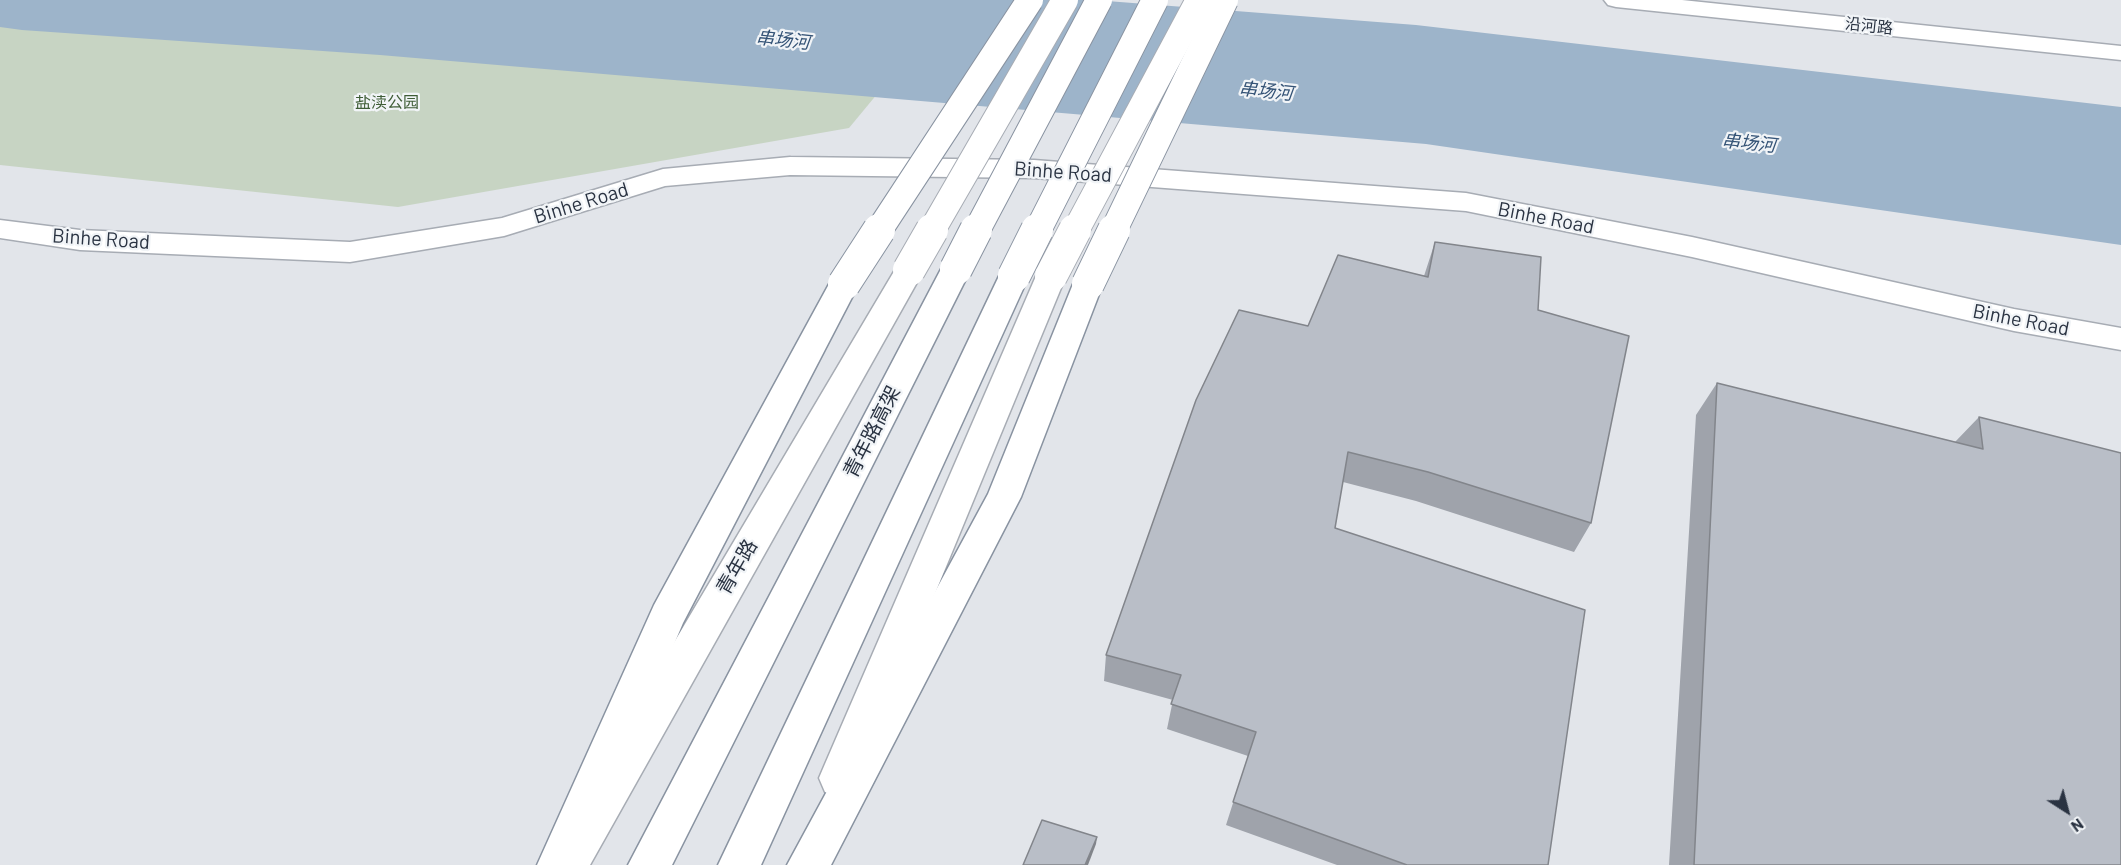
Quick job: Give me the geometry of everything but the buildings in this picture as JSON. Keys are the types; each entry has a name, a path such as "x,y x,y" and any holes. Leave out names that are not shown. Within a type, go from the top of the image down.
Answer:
{"main road":[{"path":"558,865 667,617 844,284 1030,0"},
{"name":"青年路","path":"566,865 1065,0"},
{"name":"青年路高架","path":"649,865 956,269 1099,0"},
{"path":"740,865 1014,276 1155,0"},
{"path":"803,865 1051,276 1199,0"},
{"path":"808,865 1004,497 1088,284 1225,0"},
{"name":"沿河路","path":"1616,0 2121,53"},
{"name":"Binhe Road","path":"0,229 80,240 350,252 504,226 663,178 790,166 1034,169 1466,202 1692,247 2014,320 2121,339"}],"green space":[{"name":"盐渎公园","path":"0,0 955,0 849,128 398,207 0,165"}],"water":[{"name":"串场河","path":"0,0 1094,0 1416,25 2121,107 2121,245 1426,144 380,55 22,30 0,27"}]}
